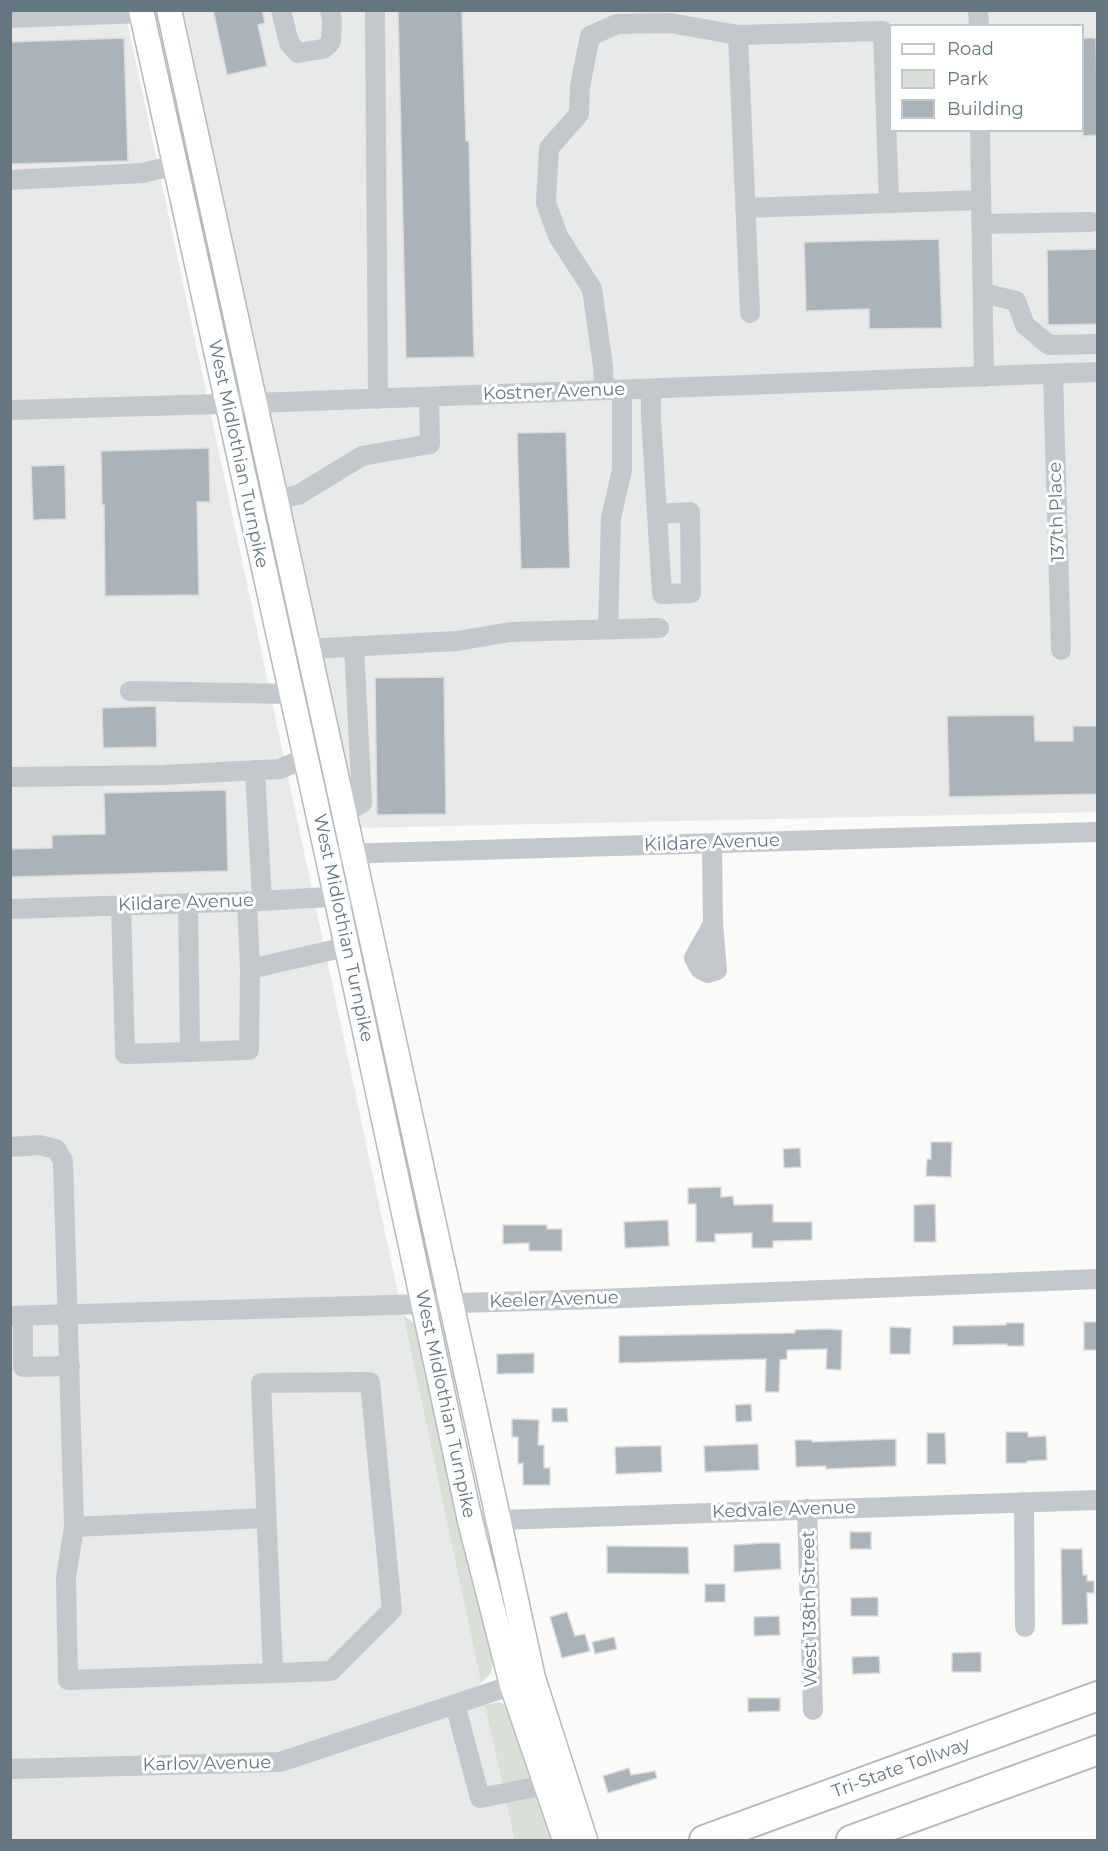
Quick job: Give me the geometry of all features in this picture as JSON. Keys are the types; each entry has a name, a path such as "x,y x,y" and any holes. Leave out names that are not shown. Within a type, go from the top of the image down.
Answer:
{"highway":[{"name":"Tri-State Tollway","path":"704,1840 1098,1696"},
{"path":"852,1840 1098,1750"}],"main road":[{"name":"West Midlothian Turnpike","path":"168,10 497,1520 523,1682 546,1785 565,1840"},
{"name":"West Midlothian Turnpike","path":"142,12 327,854 470,1521 523,1682 585,1840"}],"street":[{"path":"281,10 289,43 298,53 323,49 331,41 330,10"},
{"path":"375,10 378,399"},
{"path":"10,18 142,12"},
{"path":"608,629 611,518 622,470 613,390 603,366 592,289 558,236 546,203 549,148 579,114 580,86 590,36 617,24 670,23 738,35 883,31 889,203"},
{"path":"738,35 750,313"},
{"path":"980,132 984,377"},
{"path":"10,180 143,173 175,165"},
{"path":"745,207 981,200"},
{"path":"981,224 1091,222"},
{"path":"983,293 1016,301 1025,325 1048,345 1098,344"},
{"name":"Kostner Avenue","path":"10,410 378,399 1098,372"},
{"name":"137th Place","path":"1053,374 1061,650"},
{"path":"651,389 658,514"},
{"path":"276,499 298,495 362,456 430,444 429,397"},
{"path":"308,649 457,641 510,632 659,628"},
{"path":"344,813 362,803 354,646"},
{"path":"130,691 291,694"},
{"path":"10,777 164,775 280,769 305,758"},
{"path":"121,906 125,1054 249,1050 254,901 255,770"},
{"name":"Kildare Avenue","path":"327,854 1098,832"},
{"path":"712,843 713,924"},
{"name":"Kildare Avenue","path":"10,909 362,895"},
{"path":"188,903 190,1052"},
{"path":"250,969 346,947"},
{"path":"10,1148 39,1145 56,1149 63,1161 74,1527 66,1578 68,1680 273,1673 331,1671 392,1610 370,1382 261,1383 273,1673"},
{"name":"Keeler Avenue","path":"17,1316 424,1304 1098,1279"},
{"path":"17,1316 23,1367 70,1366"},
{"name":"Kedvale Avenue","path":"470,1521 1098,1500"},
{"path":"1024,1502 1025,1627"},
{"name":"West 138th Street","path":"807,1509 813,1710"},
{"path":"74,1527 266,1518"},
{"name":"Karlov Avenue","path":"10,1769 280,1762 523,1682"},
{"path":"455,1704 480,1798 546,1785"}],"shaded area":[{"path":"11,11 125,11 514,1838 509,1840 11,1840"},
{"path":"182,11 1097,11 1097,812 357,828"}],"green space":[{"path":"403,1315 414,1323 419,1338 494,1658 491,1673 481,1683"},
{"path":"499,1702 506,1705 516,1722 553,1840 509,1840 514,1838 485,1705"}],"building":[{"path":"213,10 262,10 265,23 258,25 267,66 227,75"},
{"path":"398,10 462,10 466,141 469,141 474,357 406,358"},
{"path":"124,38 128,161 10,164 10,42"},
{"path":"1084,38 1096,38 1098,135 1083,136"},
{"path":"939,239 942,328 869,329 869,309 806,311 804,242"},
{"path":"1098,249 1098,324 1048,325 1047,250"},
{"path":"566,432 570,568 521,569 517,433"},
{"path":"209,448 210,502 197,502 199,595 105,596 101,451"},
{"path":"65,465 66,519 33,520 31,466"},
{"path":"444,677 446,814 377,815 375,678"},
{"path":"156,706 157,747 103,748 102,708"},
{"path":"1034,715 1035,741 1073,741 1073,726 1098,726 1098,794 949,797 947,716"},
{"path":"226,790 228,871 10,877 10,849 52,848 52,835 105,834 104,793"},
{"path":"931,1142 952,1142 951,1177 926,1176 927,1159 931,1159"},
{"path":"800,1148 801,1167 784,1168 783,1149"},
{"path":"721,1187 721,1197 733,1196 734,1205 773,1204 773,1222 812,1222 812,1240 773,1241 773,1248 752,1248 752,1233 715,1234 715,1242 696,1242 696,1204 688,1204 688,1188"},
{"path":"935,1204 936,1242 914,1242 914,1205"},
{"path":"668,1220 669,1246 625,1248 624,1222"},
{"path":"503,1225 547,1225 547,1229 562,1229 562,1251 529,1251 529,1243 503,1244"},
{"path":"1084,1322 1098,1322 1098,1350 1084,1350"},
{"path":"1006,1323 1024,1323 1024,1346 953,1345 953,1326 1006,1325"},
{"path":"890,1327 911,1328 910,1354 890,1354"},
{"path":"795,1330 842,1330 841,1370 826,1369 827,1349 787,1350 787,1359 780,1360 779,1392 765,1392 766,1359 619,1363 619,1336 795,1333"},
{"path":"534,1353 534,1373 497,1374 497,1354"},
{"path":"751,1404 752,1421 736,1422 735,1405"},
{"path":"552,1408 567,1408 568,1422 552,1422"},
{"path":"512,1419 539,1420 538,1445 544,1445 544,1468 550,1468 550,1485 523,1485 523,1463 518,1464 518,1437 512,1437"},
{"path":"1006,1432 1028,1432 1028,1437 1046,1436 1047,1460 1006,1463"},
{"path":"927,1433 945,1433 946,1464 927,1464"},
{"path":"896,1439 896,1466 826,1469 826,1466 796,1467 795,1440 812,1440 812,1442"},
{"path":"758,1444 759,1470 705,1472 704,1446"},
{"path":"661,1446 662,1472 616,1474 615,1447"},
{"path":"850,1532 871,1532 871,1549 850,1549"},
{"path":"780,1543 781,1569 734,1572 734,1545"},
{"path":"607,1546 688,1547 689,1574 607,1573"},
{"path":"1061,1549 1082,1549 1083,1575 1087,1575 1087,1581 1094,1581 1094,1593 1087,1593 1088,1624 1062,1625"},
{"path":"705,1584 725,1584 725,1602 705,1602"},
{"path":"878,1597 878,1616 851,1616 851,1598"},
{"path":"567,1612 575,1636 585,1634 590,1651 562,1658 550,1617"},
{"path":"779,1616 780,1635 754,1636 754,1617"},
{"path":"614,1637 617,1649 595,1654 592,1642"},
{"path":"981,1652 981,1672 952,1672 952,1653"},
{"path":"879,1656 880,1673 853,1674 852,1657"},
{"path":"748,1698 780,1698 780,1711 748,1712"},
{"path":"629,1768 631,1775 655,1771 657,1778 608,1793 603,1776"}]}
